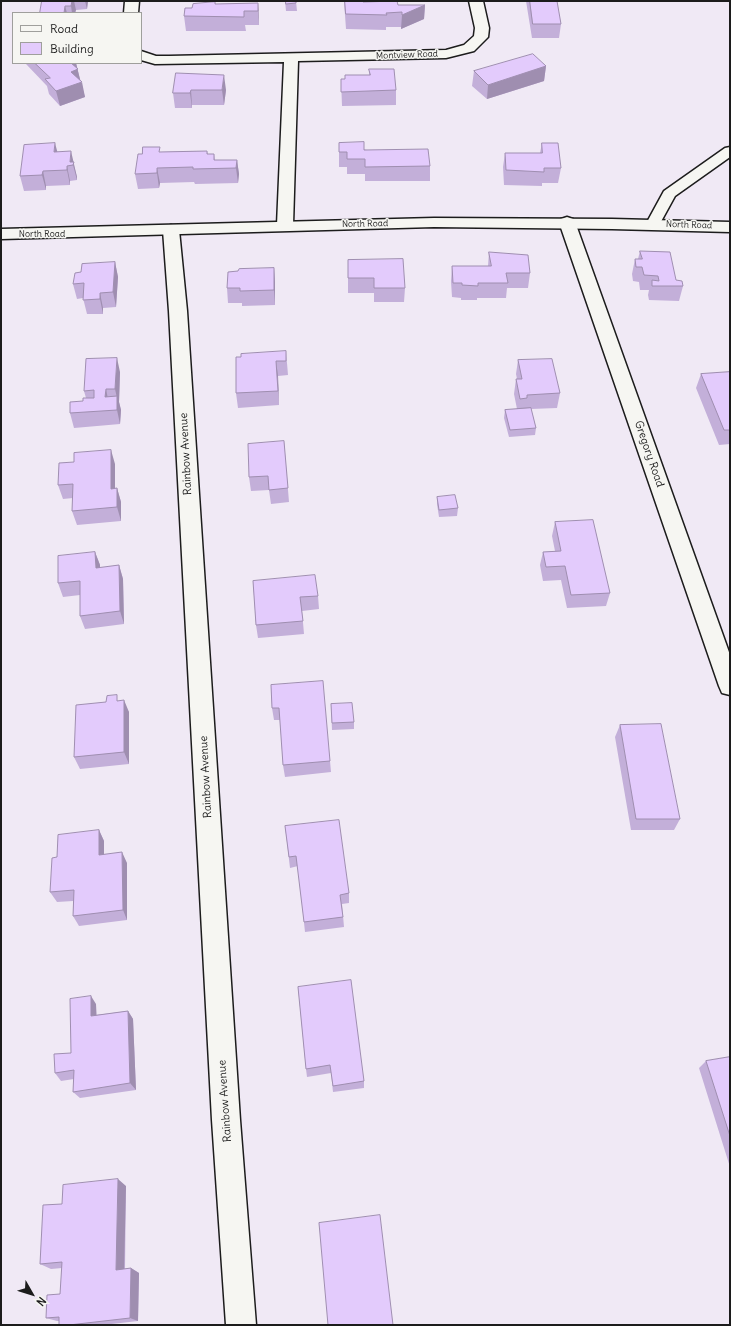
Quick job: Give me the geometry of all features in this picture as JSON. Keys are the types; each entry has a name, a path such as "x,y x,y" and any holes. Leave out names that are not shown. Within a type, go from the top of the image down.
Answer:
{"street":[{"path":"131,12 132,1"},
{"name":"Montview Road","path":"142,56 162,60 438,54 462,50 474,44 481,36 482,28 476,1"},
{"path":"285,225 291,58"},
{"name":"North Road","path":"1,234 58,234 285,225 463,222 567,222 730,227"},
{"name":"Gregory Road","path":"567,222 730,686"},
{"name":"Rainbow Avenue","path":"171,230 178,311 225,1104 241,1325"}],"lane":[{"path":"653,224 669,194 730,151"}],"building":[{"path":"42,1 72,1 71,6 65,6 64,12 40,12"},
{"path":"286,1 296,1 296,3 286,4"},
{"path":"345,1 397,1 398,5 425,5 402,15 402,12 386,13 387,15 346,14"},
{"path":"530,1 557,1 561,24 533,24"},
{"path":"215,2 215,4 258,3 258,11 244,11 244,17 184,16 185,8 192,8 193,4"},
{"path":"533,54 546,66 488,85 474,71"},
{"path":"36,64 72,64 78,69 71,72 82,82 56,91 45,79 50,78"},
{"path":"369,69 394,69 396,90 341,92 341,79 345,79 345,75 370,75"},
{"path":"176,73 224,75 222,90 191,90 190,93 173,93"},
{"path":"364,142 364,150 428,149 430,166 365,167 365,159 347,159 347,152 339,152 339,143"},
{"path":"55,143 54,152 71,151 70,162 74,162 73,165 67,166 67,170 43,171 42,175 20,176 24,145"},
{"path":"542,143 558,143 561,168 544,168 544,172 506,170 505,153 542,153"},
{"path":"143,147 160,147 159,152 207,151 207,154 214,154 214,160 237,160 236,168 157,168 157,173 135,174 138,154 142,154"},
{"path":"640,251 670,252 676,280 682,281 683,286 652,286 652,280 659,281 658,276 644,275 642,267 636,267 635,259 642,259"},
{"path":"489,252 528,255 530,273 506,273 508,283 478,283 478,286 453,283 452,266 491,266"},
{"path":"403,259 405,288 374,288 374,278 348,278 348,260"},
{"path":"115,262 113,292 100,293 100,299 83,300 84,283 73,284 75,273 81,272 82,264"},
{"path":"274,268 274,290 240,291 240,288 227,288 228,272 238,271 239,269"},
{"path":"286,351 286,361 276,361 278,391 236,393 236,357 241,357 241,354"},
{"path":"117,358 115,389 106,389 105,397 117,396 117,410 70,413 70,402 83,401 83,398 94,398 94,390 84,391 86,359"},
{"path":"552,359 560,393 527,395 527,398 520,399 516,379 522,379 518,360"},
{"path":"730,372 730,430 724,430 701,374"},
{"path":"531,408 536,428 510,430 505,410"},
{"path":"284,441 288,488 269,490 268,476 249,477 248,444"},
{"path":"111,450 111,489 117,488 117,507 72,511 73,484 58,485 59,463 74,462 74,453"},
{"path":"455,495 458,508 439,510 437,497"},
{"path":"593,520 610,593 571,595 565,566 546,567 543,552 561,551 555,522"},
{"path":"95,552 96,568 119,565 120,611 80,616 80,581 58,583 58,556"},
{"path":"315,575 318,596 300,597 303,621 256,625 253,581"},
{"path":"323,681 330,761 283,765 279,708 272,708 271,685"},
{"path":"117,695 117,701 124,700 124,752 74,757 76,705 106,702 107,696"},
{"path":"352,703 354,722 332,723 331,704"},
{"path":"661,724 680,819 636,819 620,725"},
{"path":"339,820 349,893 340,895 343,917 304,922 296,856 289,857 285,826"},
{"path":"99,830 99,855 122,852 123,910 73,916 74,890 50,892 52,858 57,857 58,835"},
{"path":"351,980 364,1081 333,1086 330,1065 306,1069 298,987"},
{"path":"91,996 91,1016 128,1011 130,1083 73,1092 74,1070 55,1073 54,1054 71,1053 70,999"},
{"path":"730,1057 730,1136 706,1061"},
{"path":"118,1179 116,1270 131,1268 130,1318 59,1325 59,1317 46,1318 47,1295 60,1294 62,1262 40,1264 43,1205 62,1204 63,1185"},
{"path":"380,1215 393,1325 328,1325 319,1223"}]}
